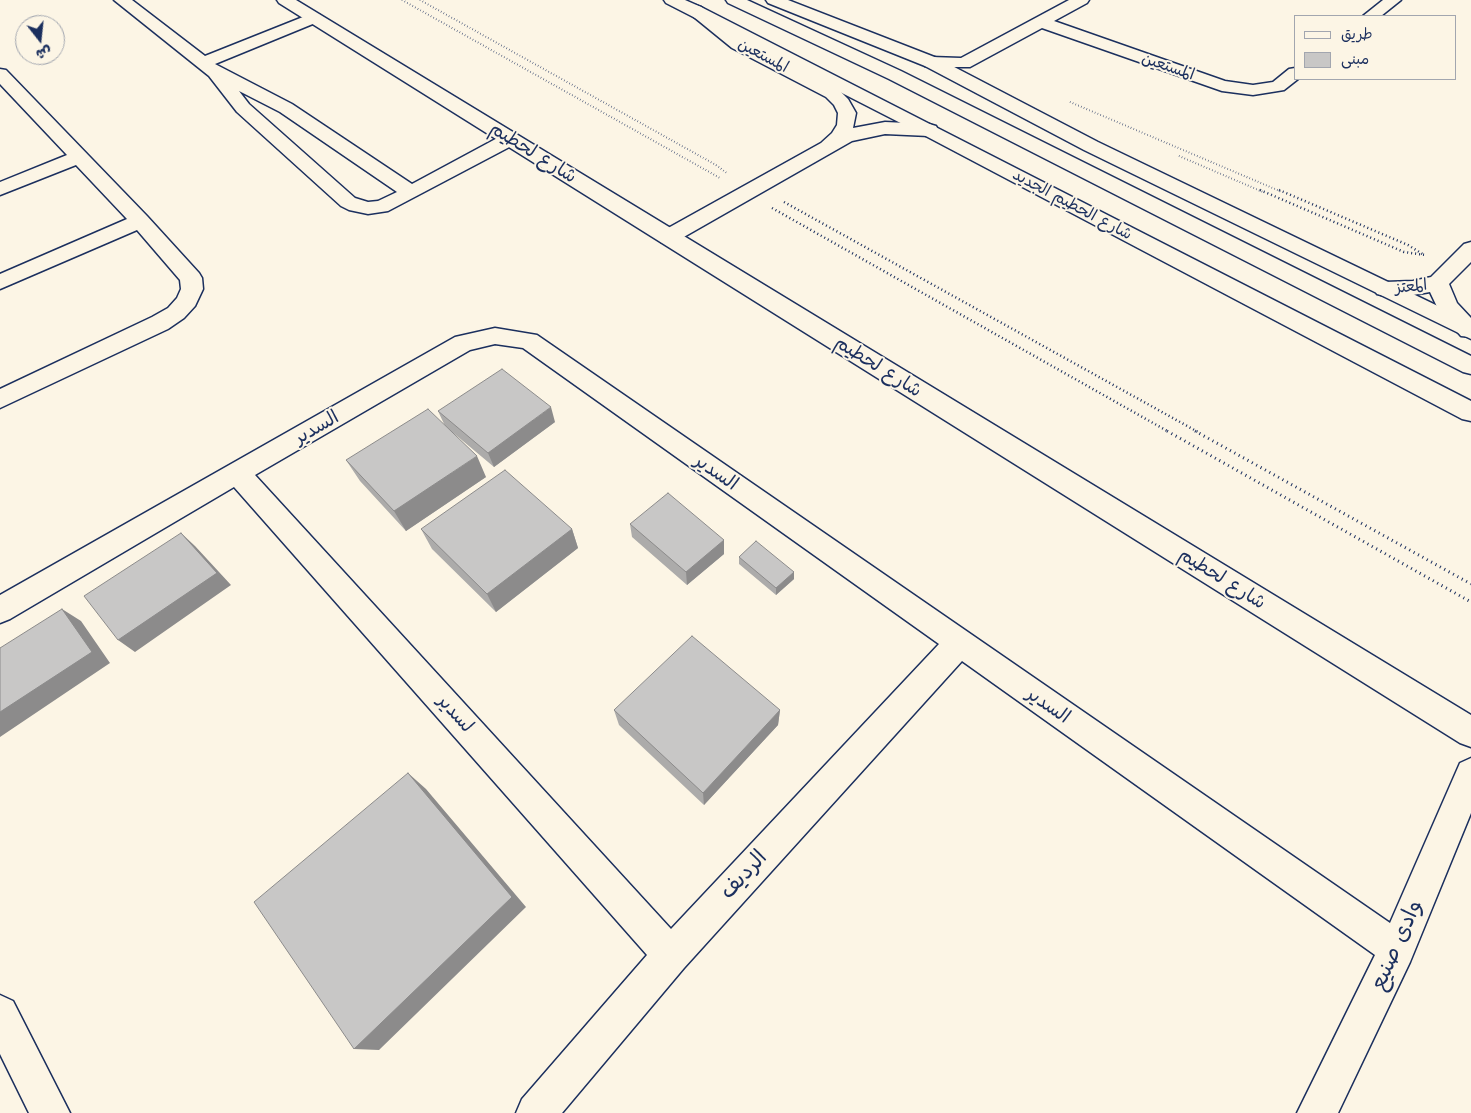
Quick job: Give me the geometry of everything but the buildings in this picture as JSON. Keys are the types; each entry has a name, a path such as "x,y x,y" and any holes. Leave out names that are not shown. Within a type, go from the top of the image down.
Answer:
{"street":[{"path":"122,0 204,64 286,108 411,192"},
{"name":"شارع الحطيم الجديد","path":"672,0 696,10 929,130 1471,412"},
{"name":"شارع الحطيم الجديد","path":"734,0 895,75 1471,366"},
{"path":"774,0 931,62 1091,146 1470,331"},
{"path":"931,62 964,63 1081,0"},
{"path":"1372,15 1393,0"},
{"path":"204,64 301,10"},
{"name":"شارع لحطيم","path":"301,10 1471,732"},
{"name":"المستعين","path":"696,10 707,21 738,44 825,89 842,103 847,113 846,125 840,136 829,145"},
{"name":"المستعين","path":"1041,22 1222,86 1253,90 1278,86 1294,74"},
{"path":"964,63 967,71 979,86"},
{"path":"204,64 243,108 348,202 356,206 368,208 381,207 510,139"},
{"path":"0,74 140,221 191,278 192,289 187,301 176,313 160,323 0,399"},
{"name":"المستعين","path":"668,237 829,145 864,131 885,128 929,130"},
{"path":"0,189 79,157"},
{"path":"0,282 140,221"},
{"name":"المعتز","path":"1384,289 1413,288 1438,283 1471,249"},
{"name":"المعتز","path":"1438,283 1447,306 1470,331"},
{"name":"السدير","path":"0,610 463,343 495,336 528,341 1397,949"},
{"name":"لسدير","path":"238,474 671,955"},
{"name":"الرديف","path":"536,1113 671,955 959,643"},
{"name":"وادى صنيع","path":"1317,1113 1397,949 1471,774"},
{"path":"0,1014 50,1113"}],"path":[{"path":"402,0 722,178"},
{"path":"420,0 716,165 732,178"},
{"path":"1069,102 1408,245 1425,255 1404,252 1174,154"},
{"path":"776,200 798,209 1471,584"},
{"path":"771,207 1471,602"}]}
